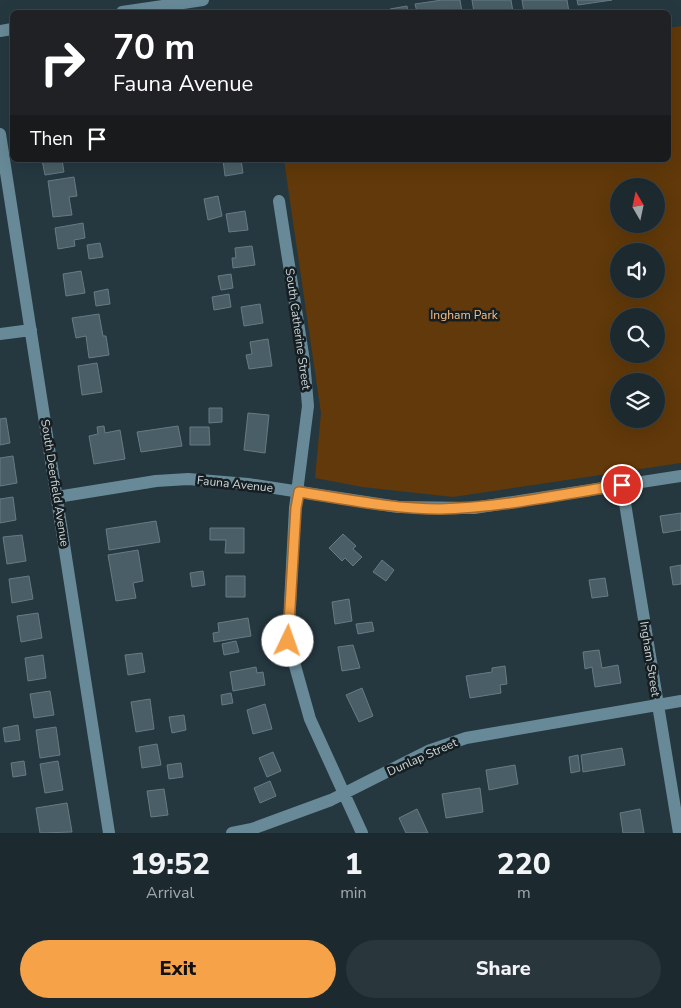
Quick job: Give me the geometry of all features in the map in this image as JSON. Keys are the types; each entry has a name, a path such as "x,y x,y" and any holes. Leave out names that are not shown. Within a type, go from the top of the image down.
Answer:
{"street":[{"path":"136,10 203,0"},
{"name":"South Deerfield Avenue","path":"0,134 109,833"},
{"name":"South Catherine Street","path":"279,201 304,361 308,406 296,508 288,641 310,719 362,833"},
{"path":"0,334 31,330"},
{"name":"Fauna Avenue","path":"57,497 156,481 188,479 248,484 398,506 437,509 474,508 681,476"},
{"name":"Ingham Street","path":"622,485 679,833"},
{"name":"Dunlap Street","path":"232,833 252,829 294,815 344,795 428,752 466,738 681,701"}],"green space":[{"name":"Ingham Park","path":"681,26 681,463 453,497 362,487 315,478 321,413 284,162 671,162 671,28"}],"building":[{"path":"442,0 460,0 462,10 416,10 415,4"},
{"path":"472,0 511,0 513,10 474,10"},
{"path":"522,0 567,0 569,10 524,10"},
{"path":"577,0 612,0 578,5"},
{"path":"407,6 408,10 390,9"},
{"path":"42,162 62,162 64,172 45,175"},
{"path":"223,162 241,162 243,173 225,176"},
{"path":"74,177 77,196 69,197 72,215 53,217 48,181"},
{"path":"218,196 222,216 208,220 204,199"},
{"path":"245,211 248,230 229,232 226,214"},
{"path":"83,223 85,238 74,240 75,246 58,249 55,228"},
{"path":"100,243 103,257 89,259 87,245"},
{"path":"252,246 255,265 233,268 232,258 236,258 235,248"},
{"path":"81,271 85,293 66,296 63,274"},
{"path":"231,274 233,288 221,290 218,276"},
{"path":"108,289 110,304 96,306 94,292"},
{"path":"229,294 231,307 214,310 212,297"},
{"path":"260,304 263,323 244,326 241,307"},
{"path":"99,314 103,336 106,336 109,355 89,358 86,336 76,338 72,318"},
{"path":"268,339 272,366 249,369 246,355 252,354 250,342"},
{"path":"97,363 102,392 82,395 78,366"},
{"path":"209,408 222,408 222,422 209,423"},
{"path":"248,413 269,415 265,453 244,450"},
{"path":"6,418 10,443 0,445 0,419"},
{"path":"104,426 105,433 120,430 125,459 94,464 89,436 98,434 97,427"},
{"path":"178,426 182,446 141,452 137,432"},
{"path":"190,427 209,427 210,445 190,445"},
{"path":"13,456 17,483 0,486 0,458"},
{"path":"13,497 16,520 0,523 0,499"},
{"path":"681,513 681,530 663,533 660,516"},
{"path":"156,521 160,542 109,550 106,529"},
{"path":"210,528 244,528 244,553 225,553 226,540 210,540"},
{"path":"343,534 356,546 353,549 362,557 353,566 345,558 342,561 329,548"},
{"path":"22,535 26,561 7,564 3,537"},
{"path":"138,550 143,581 133,583 136,598 116,601 108,555"},
{"path":"382,560 394,570 386,581 373,572"},
{"path":"681,565 681,584 673,585 670,567"},
{"path":"203,571 205,585 192,587 190,573"},
{"path":"29,576 33,599 12,603 9,579"},
{"path":"226,576 245,576 245,597 226,597"},
{"path":"605,578 608,596 592,598 589,580"},
{"path":"349,599 352,621 335,624 332,602"},
{"path":"38,613 42,638 21,642 17,616"},
{"path":"248,618 251,636 214,642 213,633 219,632 218,623"},
{"path":"372,622 374,631 358,634 356,624"},
{"path":"236,641 239,652 224,655 222,644"},
{"path":"353,645 360,668 342,671 338,647"},
{"path":"599,650 602,668 618,665 621,683 595,687 592,667 585,669 583,652"},
{"path":"142,653 145,672 128,675 125,655"},
{"path":"43,655 46,678 28,681 25,658"},
{"path":"505,666 507,684 500,685 501,693 470,698 466,676 492,672 492,668"},
{"path":"256,667 257,673 263,672 265,685 233,691 230,672"},
{"path":"362,688 373,716 359,722 346,695"},
{"path":"50,691 54,715 34,718 30,694"},
{"path":"231,693 233,703 222,705 221,695"},
{"path":"150,699 154,729 136,732 131,702"},
{"path":"265,704 272,729 253,734 247,710"},
{"path":"184,715 186,730 172,733 169,717"},
{"path":"18,725 20,740 5,742 3,728"},
{"path":"56,727 60,755 40,758 36,730"},
{"path":"157,744 161,765 142,768 139,747"},
{"path":"622,748 625,765 583,772 581,755"},
{"path":"273,752 281,771 267,777 259,758"},
{"path":"578,755 580,771 571,773 569,757"},
{"path":"24,761 26,775 13,777 11,763"},
{"path":"58,761 63,790 45,793 40,764"},
{"path":"181,763 183,777 169,779 167,765"},
{"path":"515,765 518,784 489,790 486,770"},
{"path":"270,781 276,796 260,803 254,788"},
{"path":"480,788 483,812 446,818 442,794"},
{"path":"164,789 168,815 151,817 147,791"},
{"path":"67,803 72,832 40,833 36,808"},
{"path":"417,809 428,833 406,833 399,818"},
{"path":"640,809 644,833 623,833 620,813"}],"route":[{"path":"288,641 296,508 299,492 398,506 437,509 474,508 622,485"}]}
